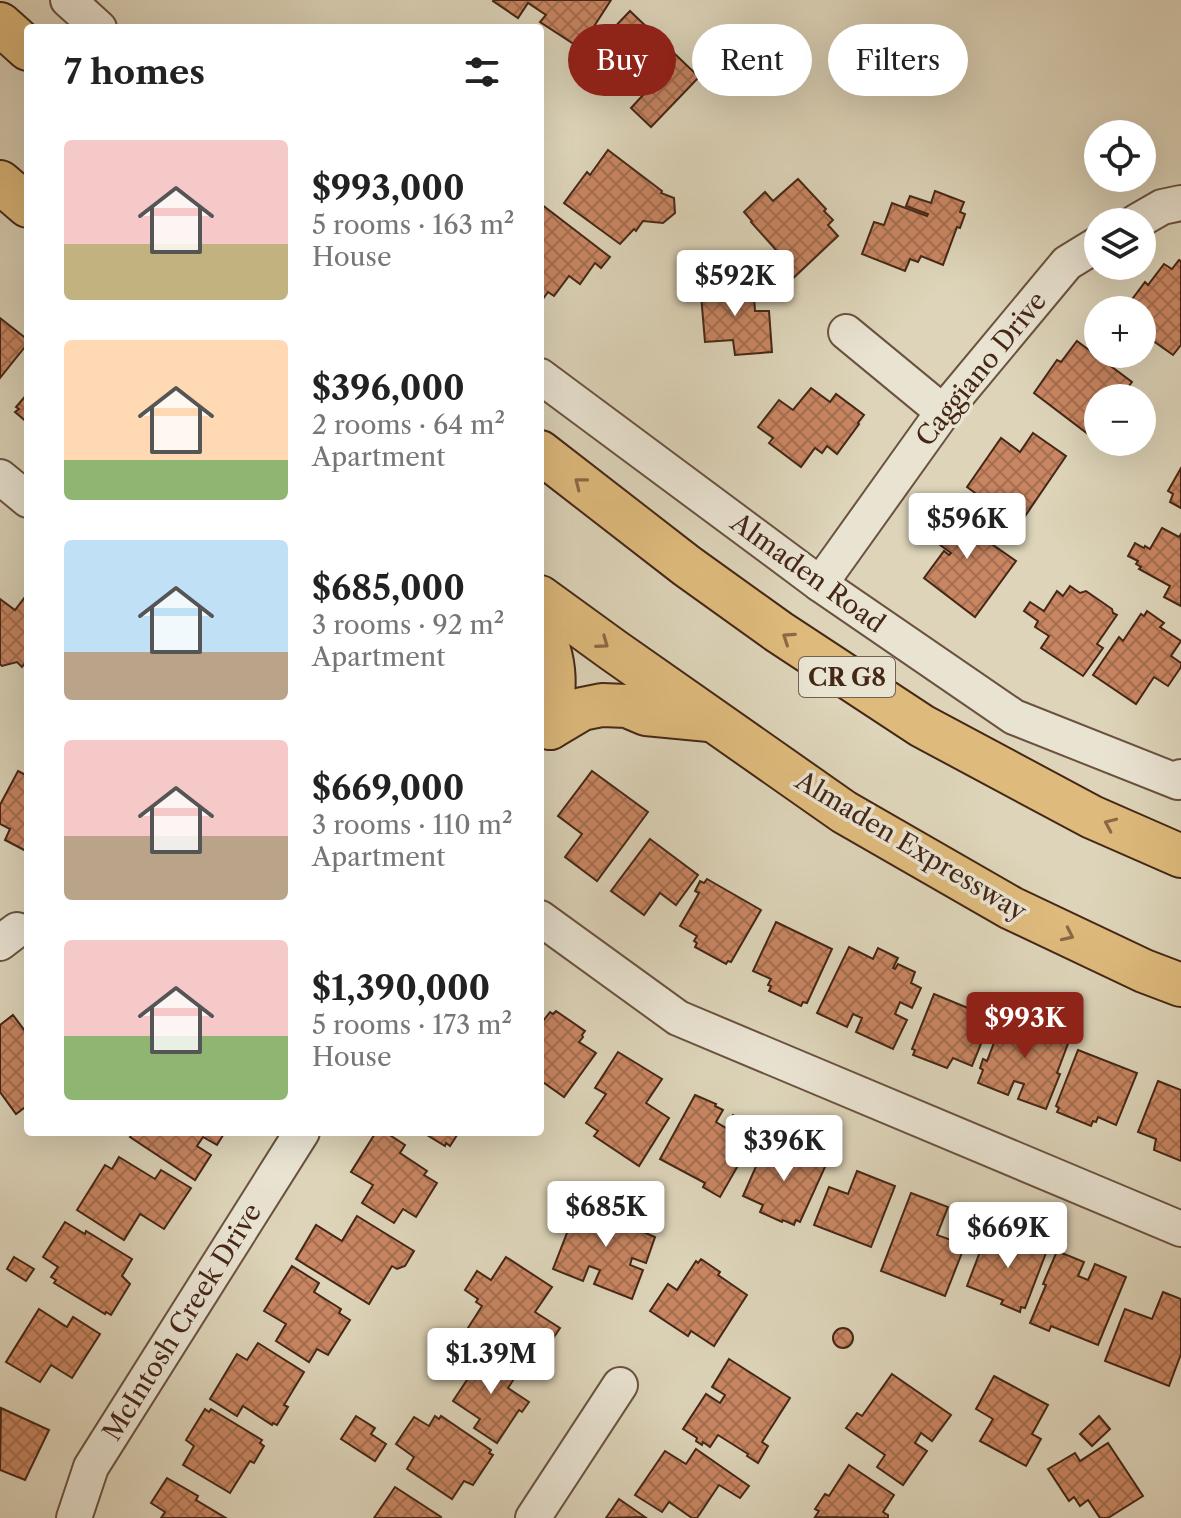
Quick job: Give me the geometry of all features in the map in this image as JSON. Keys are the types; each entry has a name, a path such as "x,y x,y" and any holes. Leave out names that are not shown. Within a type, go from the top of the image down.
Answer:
{"main road":[{"path":"0,24 24,45"},
{"path":"0,182 24,203"},
{"name":"CR G8","path":"544,455 687,566 779,632 922,726 1092,817 1181,856"},
{"name":"Almaden Expressway","path":"544,600 844,812 1011,908 1144,971 1181,985"},
{"path":"544,638 554,673 554,694 545,737"},
{"path":"545,737 582,709 602,705 627,706 646,714 713,721"}],"street":[{"path":"68,0 95,24"},
{"path":"1156,210 1181,203"},
{"name":"Caggiano Drive","path":"820,584 943,412 1067,263 1084,253"},
{"path":"846,332 943,412"},
{"name":"Almaden Road","path":"544,379 820,584 1014,717 1179,779"},
{"path":"0,477 24,497"},
{"path":"544,921 678,1018 1181,1229"},
{"name":"McIntosh Creek Drive","path":"74,1518 91,1467 299,1136"},
{"path":"533,1518 620,1385"}],"building":[{"path":"611,0 596,24 568,24 568,40 540,22 546,15 528,3 518,18 493,1"},
{"path":"630,11 644,24 618,24"},
{"path":"676,55 692,70 692,84 651,127 631,108 642,96 676,96"},
{"path":"608,150 661,193 674,198 675,213 663,223 643,221 620,244 564,203"},
{"path":"798,179 826,209 824,211 833,220 828,225 838,236 789,282 768,259 777,251 744,212 765,192 773,201"},
{"path":"935,191 964,202 960,212 965,214 943,265 921,256 918,262 910,259 905,271 862,254 874,222 884,225 892,203 927,216 906,206 910,196 931,203"},
{"path":"544,206 610,257 601,268 595,263 580,284 569,276 554,296 548,292 544,298"},
{"path":"1181,261 1181,345 1173,355 1156,343 1156,296 1134,296 1145,282 1148,285 1156,280 1156,274 1164,264 1172,269"},
{"path":"744,279 745,295 754,295 755,311 769,311 772,352 735,355 733,340 705,342 700,283"},
{"path":"0,318 24,337 24,348 0,378"},
{"path":"1077,341 1084,346 1084,368 1113,368 1132,382 1084,384 1084,431 1034,393 1057,360 1061,362"},
{"path":"811,388 830,402 836,394 864,415 837,454 827,446 822,453 815,448 801,467 769,443 773,438 758,427 779,400 793,410"},
{"path":"24,398 24,420 15,412 19,409 16,407"},
{"path":"1033,433 1066,456 1019,525 967,487 1001,438 1020,452"},
{"path":"1181,468 1181,508 1170,502 1173,494 1168,491"},
{"path":"956,503 983,524 976,533 1016,561 975,617 924,578 944,551 949,555 951,553 928,536"},
{"path":"1162,528 1179,537 1181,534 1181,606 1164,597 1170,586 1139,569 1138,561 1128,556 1135,543 1150,549"},
{"path":"1070,586 1080,593 1086,591 1117,615 1097,644 1103,648 1083,676 1041,648 1049,636 1035,627 1038,621 1024,611 1030,602 1044,611 1057,591 1063,596"},
{"path":"24,598 24,664 22,667 17,662 2,666 0,599 15,610"},
{"path":"1147,611 1164,623 1160,627 1181,641 1171,656 1181,663 1181,667 1168,686 1154,677 1136,704 1093,675 1119,637 1123,641 1141,614 1144,616"},
{"path":"18,771 24,774 24,850 5,840 10,829 0,824 0,805"},
{"path":"592,771 648,812 597,881 565,857 582,834 558,816"},
{"path":"650,839 698,875 676,905 660,893 644,915 611,891"},
{"path":"707,879 761,910 731,962 726,964 695,947 697,936 680,926 699,893 695,891 700,881 704,883"},
{"path":"776,922 832,949 807,1003 803,1002 801,1006 769,991 771,979 753,971"},
{"path":"849,947 873,959 878,948 898,958 893,968 898,964 915,972 911,983 921,988 912,1008 900,1002 895,1014 907,1020 893,1049 856,1032 862,1018 853,1014 847,1027 817,1013"},
{"path":"934,994 997,1020 993,1031 987,1029 972,1066 953,1058 947,1068 913,1055 915,1050 912,1049"},
{"path":"556,1011 585,1031 579,1042 596,1053 564,1097 544,1083 544,1020 550,1012 553,1014"},
{"path":"1005,1014 1052,1032 1054,1026 1072,1033 1046,1109 1018,1099 1024,1084 1014,1081 1008,1095 978,1083 983,1059 987,1061"},
{"path":"13,1015 24,1030 24,1108 16,1114 0,1092 0,1025"},
{"path":"1078,1050 1137,1073 1116,1125 1098,1117 1091,1126 1057,1112 1059,1108 1056,1106"},
{"path":"618,1052 662,1079 646,1103 669,1118 639,1166 594,1136 598,1131 586,1123 606,1094 595,1088"},
{"path":"1158,1081 1181,1090 1181,1161 1154,1150 1156,1139 1138,1132"},
{"path":"695,1095 723,1110 716,1122 726,1128 733,1115 759,1129 720,1197 703,1187 705,1183 660,1159"},
{"path":"223,1136 217,1145 203,1137 197,1146 211,1155 195,1180 130,1137"},
{"path":"374,1136 391,1136 405,1145 400,1153 427,1171 424,1175 437,1183 416,1217 403,1209 394,1223 362,1203 373,1185 351,1172"},
{"path":"429,1136 456,1136 450,1146 446,1143 445,1146"},
{"path":"765,1146 783,1154 790,1146 816,1158 815,1162 825,1167 800,1222 796,1220 794,1225 760,1212 763,1205 743,1196"},
{"path":"119,1157 155,1179 161,1170 191,1188 164,1229 140,1214 124,1240 77,1210 105,1165 112,1169"},
{"path":"857,1171 895,1186 871,1247 814,1225 829,1187 848,1194"},
{"path":"911,1193 948,1207 937,1235 965,1245 945,1296 881,1271"},
{"path":"579,1202 627,1220 630,1211 648,1217 643,1232 655,1237 646,1263 632,1258 630,1265 643,1270 632,1299 594,1284 600,1270 589,1266 583,1281 553,1269"},
{"path":"357,1216 414,1251 405,1266 397,1269 392,1266 369,1304 296,1259 316,1225 342,1241"},
{"path":"65,1222 132,1259 122,1276 130,1284 111,1315 54,1283 56,1280 51,1277 58,1267 43,1257"},
{"path":"1012,1234 1045,1247 1043,1251 1046,1253 1025,1308 1021,1307 1020,1312 1001,1304 1003,1300 967,1286 986,1236 1004,1243"},
{"path":"1057,1251 1084,1262 1078,1276 1088,1280 1095,1264 1126,1277 1098,1345 1051,1326 1049,1331 1030,1323"},
{"path":"14,1257 34,1269 26,1281 7,1269"},
{"path":"506,1257 552,1287 535,1312 560,1328 532,1370 468,1328 482,1306 465,1290 477,1271 491,1280"},
{"path":"701,1259 747,1295 714,1346 691,1331 688,1336 650,1311 668,1284 677,1290 696,1261 698,1263"},
{"path":"292,1266 319,1283 314,1292 341,1309 339,1313 350,1320 328,1355 317,1349 309,1362 276,1341 286,1324 264,1311"},
{"path":"1163,1292 1181,1299 1181,1354 1169,1386 1105,1361 1125,1309 1152,1319"},
{"path":"39,1309 67,1327 73,1317 100,1334 72,1378 51,1365 40,1382 6,1362"},
{"path":"843,1328 850,1331 853,1338 850,1345 843,1348 836,1345 833,1338 836,1331"},
{"path":"258,1343 304,1372 284,1405 288,1407 277,1425 272,1425 243,1406 237,1416 210,1399 237,1354 247,1360"},
{"path":"487,1350 519,1371 508,1388 529,1402 522,1412 519,1410 497,1443 474,1428 480,1419 453,1401"},
{"path":"729,1359 790,1398 762,1442 768,1446 758,1463 718,1435 710,1447 696,1441 697,1438 683,1429 706,1394 720,1403 725,1395 712,1387"},
{"path":"892,1374 951,1415 932,1441 921,1433 915,1443 927,1451 903,1485 877,1467 885,1455 846,1428 857,1413 862,1416"},
{"path":"994,1376 1048,1405 1032,1434 1041,1439 1026,1466 980,1441 993,1419 976,1409"},
{"path":"1,1408 49,1430 25,1480 0,1470"},
{"path":"205,1409 209,1412 211,1409 262,1440 260,1443 264,1446 254,1463 250,1461 230,1493 183,1465 194,1446 186,1440"},
{"path":"356,1416 375,1428 371,1434 386,1444 375,1461 341,1439"},
{"path":"435,1416 439,1419 441,1416 491,1450 489,1453 493,1455 473,1485 464,1481 452,1499 407,1469 414,1457 396,1444 414,1417 429,1426"},
{"path":"1099,1416 1110,1429 1092,1446 1080,1434"},
{"path":"1108,1443 1143,1496 1108,1518 1100,1518 1088,1500 1080,1506 1074,1497 1069,1501 1048,1469 1075,1453 1080,1461"},
{"path":"696,1449 749,1486 740,1498 719,1485 697,1518 692,1518 669,1502 662,1512 635,1495 665,1451 686,1464"},
{"path":"849,1465 894,1495 883,1512 888,1518 815,1517 819,1511 815,1509 825,1494 829,1496"},
{"path":"167,1478 198,1496 196,1500 226,1518 161,1518 165,1512 151,1503"},
{"path":"395,1487 441,1517 374,1518"},
{"path":"619,1499 645,1517 606,1518"}]}
